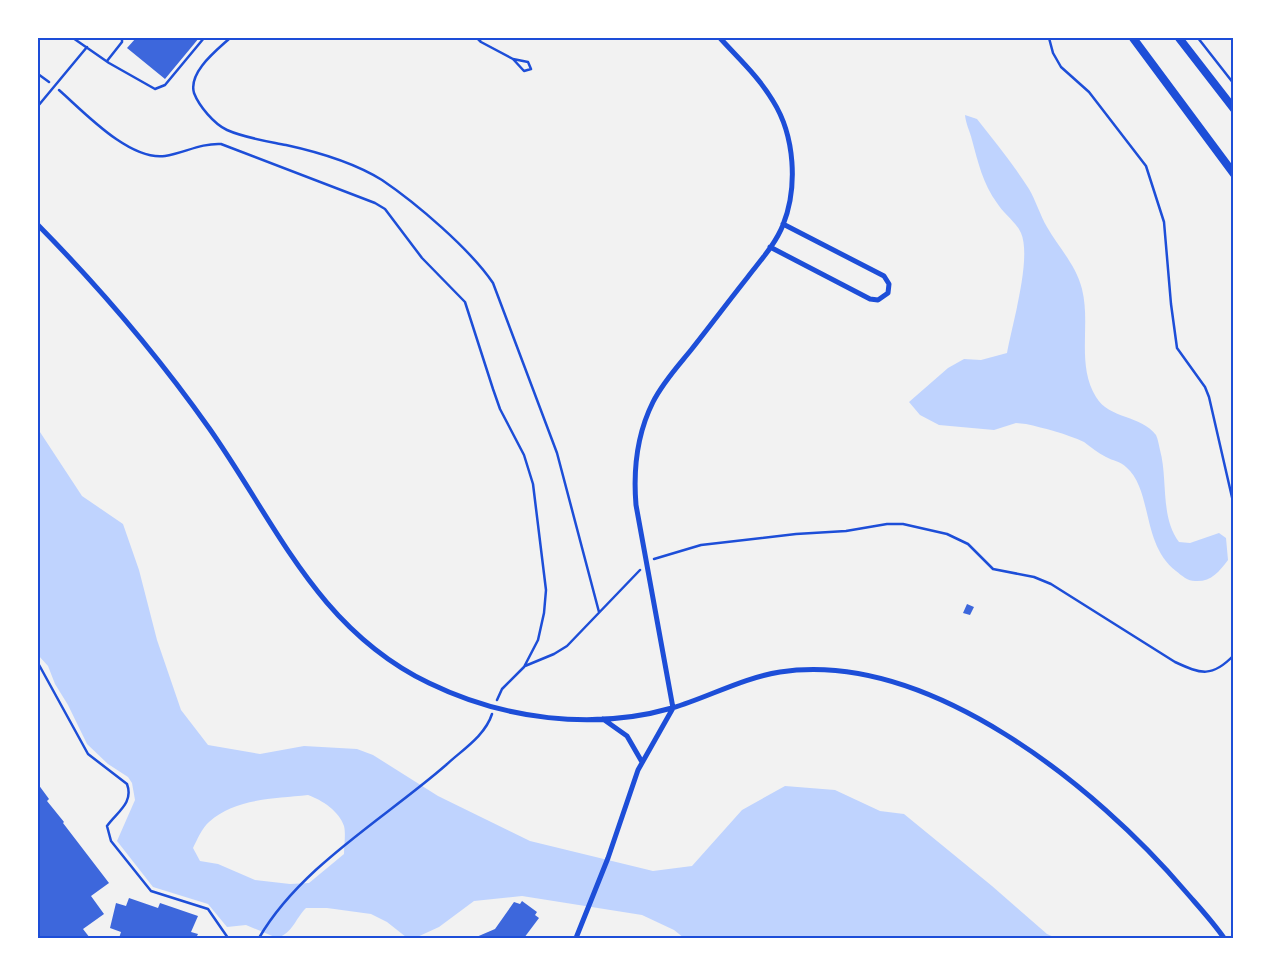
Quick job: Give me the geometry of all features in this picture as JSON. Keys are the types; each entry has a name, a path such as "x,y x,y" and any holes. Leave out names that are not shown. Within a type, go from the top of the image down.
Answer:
{"main road":[{"path":"1133,38 1233,172"},
{"path":"1179,38 1234,109"}],"street":[{"path":"576,938 589,909 642,762 673,708 636,505 634,482 637,452 647,416 664,382 770,247 783,224 792,181 791,155 786,129 773,101 760,81 720,38"},
{"path":"770,247 870,299 878,300 888,293 889,284 884,276 783,224"},
{"path":"38,225 111,304 157,359 242,477 312,587 335,614 376,651 400,667 451,693 494,708 537,716 603,719 650,713 673,708 758,677 810,669 856,673 917,691 967,713 1016,741 1082,789 1156,857 1224,938"},
{"path":"603,719 628,736 642,762"}],"lane":[{"path":"73,38 154,90 159,89 204,38"},
{"path":"107,61 122,42 122,38"},
{"path":"38,106 87,47"}],"path":[{"path":"230,38 203,65 196,76 194,85 194,92 202,105 218,124 239,134 300,148 337,159 382,180 447,233 486,272 493,283 557,454 599,612"},
{"path":"443,38 464,38"},
{"path":"478,38 481,42 513,59 528,62 531,69 524,71 513,59"},
{"path":"1049,38 1053,53 1061,67 1089,92 1142,158 1155,187 1164,222 1170,304 1177,348 1199,377 1209,397 1234,506"},
{"path":"1198,38 1234,84"},
{"path":"38,74 104,130 138,152 157,157 198,146 221,144 375,203 385,210 422,258 458,293 470,312 493,390 500,409 524,455 536,498 546,602 538,640 524,667 502,689 484,730 425,783 307,877 259,938"},
{"path":"524,667 554,654 566,646 647,563 658,557 701,545 796,534 846,531 868,526 903,524 954,537 968,544 994,569 1034,577 1052,584 1175,662 1196,672 1208,672 1218,669 1234,655"},
{"path":"38,663 88,754 127,784 130,791 129,800 108,826 111,841 151,891 208,909 228,938"}],"water":[{"path":"965,115 977,119 1017,171 1029,189 1047,227 1076,272 1082,289 1084,303 1085,358 1090,384 1096,397 1102,404 1142,424 1156,435 1162,461 1169,521 1179,542 1190,543 1219,533 1226,538 1228,560 1210,578 1195,581 1185,578 1165,560 1157,547 1140,489 1134,477 1121,463 1103,455 1077,439 1026,424 1016,423 994,430 939,425 920,415 909,402 948,368 964,359 981,360 1007,353 1020,292 1024,258 1024,244 1021,233 1000,207 988,188 979,165"},
{"path":"38,429 82,496 123,524 139,570 157,640 181,710 208,745 260,754 304,746 357,749 373,755 438,796 530,841 653,871 692,866 742,810 785,786 835,790 880,811 904,814 1047,934 1056,938 684,938 674,930 642,915 522,896 474,901 439,927 415,938 406,937 387,922 371,914 327,908 306,908 287,933 277,938 246,925 227,927 208,904 153,887 117,841 135,800 132,783 128,777 108,764 87,744 68,705 55,684 48,666 38,655","holes":["308,795 329,807 342,821 345,840 344,854 309,883 290,884 255,880 218,864 200,861 193,848 206,825 219,814 231,808 269,799"]}],"building":[{"path":"136,38 199,38 165,79 127,48"},
{"path":"967,604 974,607 970,615 963,613"},
{"path":"38,784 49,799 47,801 109,883 91,896 104,914 83,929 90,938 38,938"},
{"path":"129,898 158,908 160,903 198,916 191,932 198,934 196,938 119,938 121,932 110,928 116,903 126,906"},
{"path":"522,901 537,912 535,915 539,918 524,938 474,938 495,929 514,902 520,904"}]}
